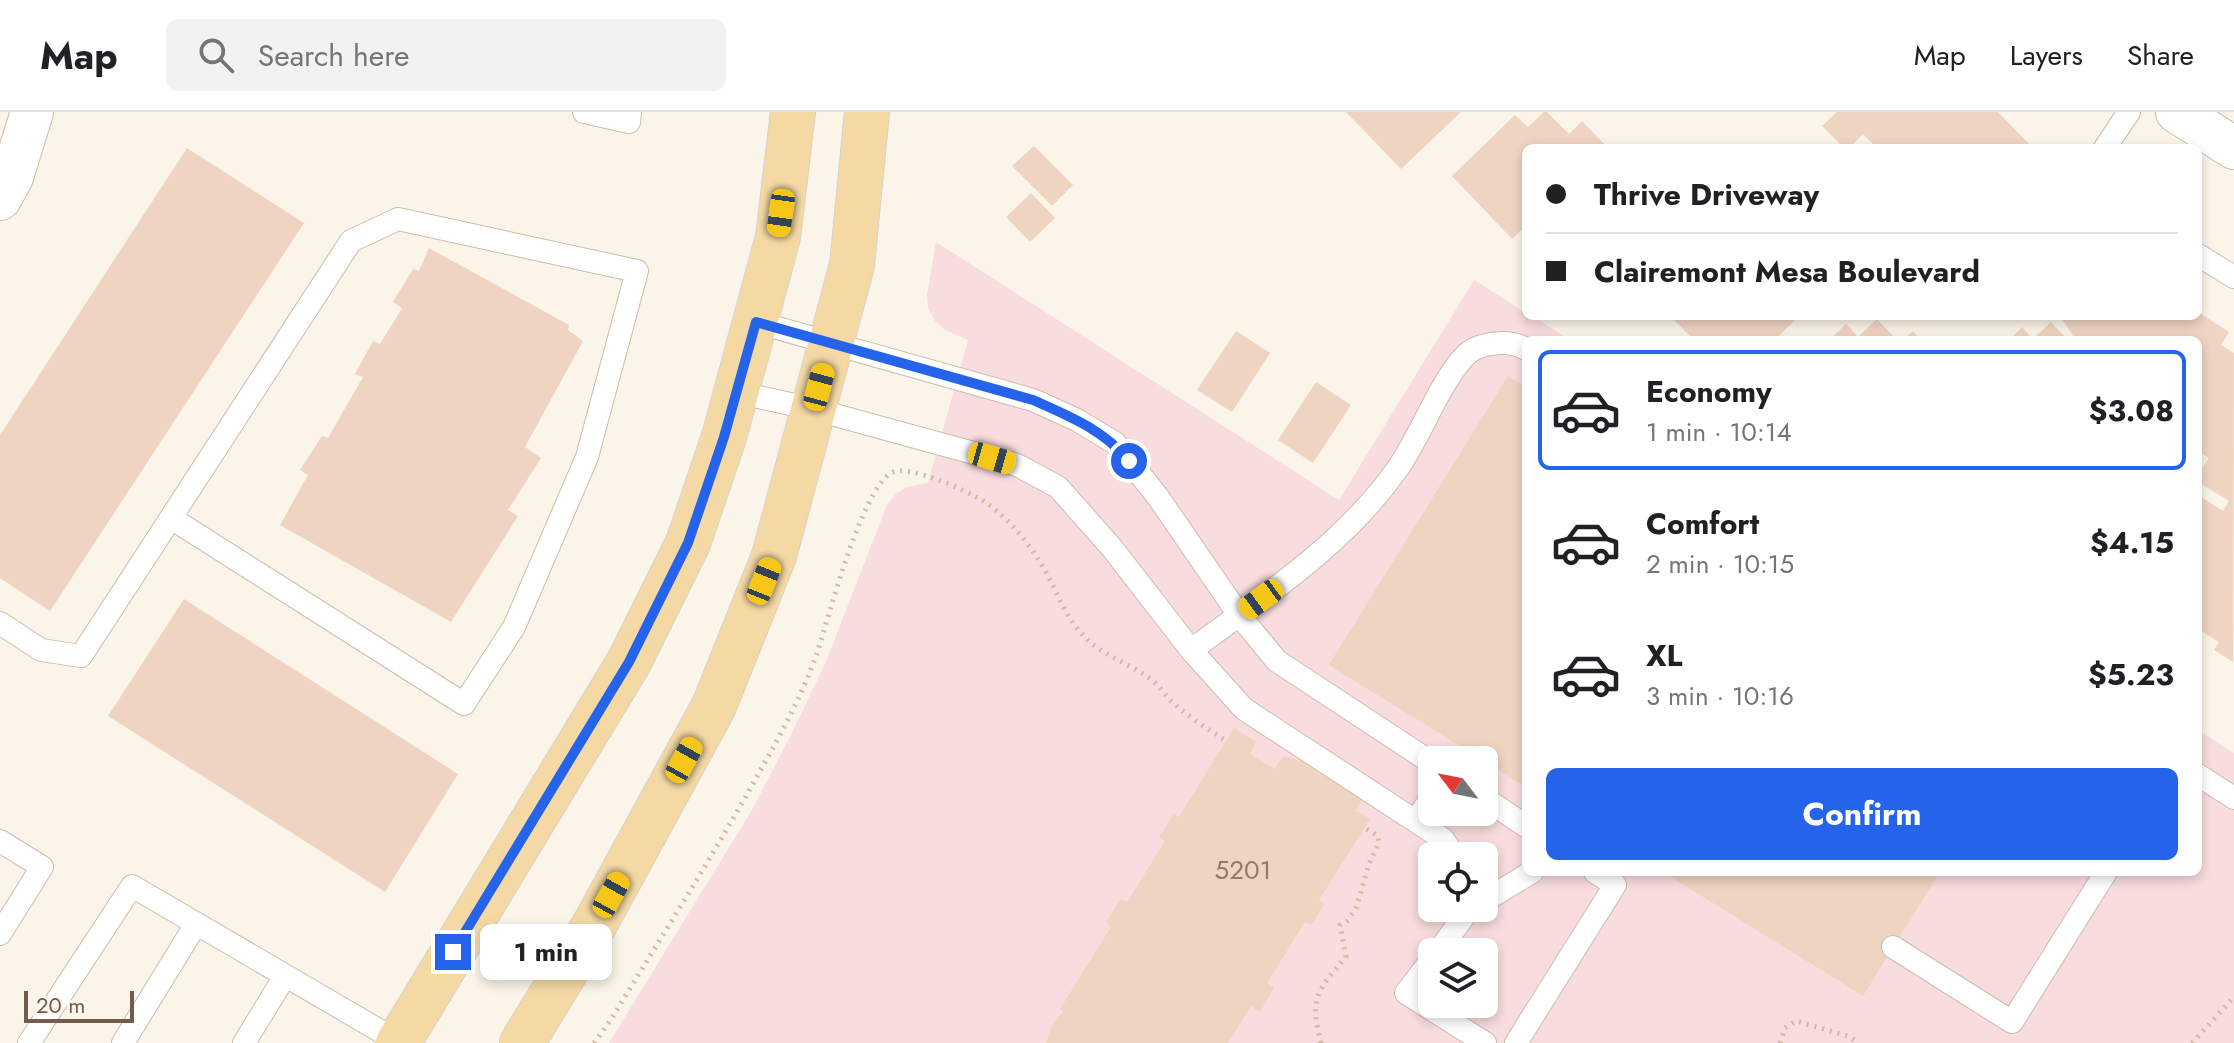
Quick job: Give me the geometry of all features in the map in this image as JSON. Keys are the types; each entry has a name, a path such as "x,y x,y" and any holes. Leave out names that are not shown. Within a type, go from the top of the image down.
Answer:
{"main road":[{"path":"398,1043 629,662 688,543 724,437 778,237 793,112"},
{"path":"522,1043 596,922 714,706 774,556 852,265 867,112"}],"street":[{"path":"4,181 32,112"},
{"path":"2177,112 2234,148"}],"lane":[{"path":"584,112 629,122 630,112"},
{"path":"2108,144 2129,112"},
{"path":"0,623 41,650 81,656 351,241 398,219 637,271 587,457 514,627 464,704 171,518"},
{"path":"2202,257 2234,277"},
{"path":"756,322 1033,400 1077,420 1115,443 1158,497 1239,615 1277,661 1418,754"},
{"path":"1191,650 1284,583 1339,536 1397,470 1465,355 1487,343 1522,347"},
{"path":"736,392 813,409 1017,465 1058,487 1112,548 1191,650 1244,709 1445,842"},
{"path":"2202,778 2234,798"},
{"path":"1498,807 1522,823"},
{"path":"0,841 42,867 0,934"},
{"path":"1498,893 1525,876"},
{"path":"1516,1043 1615,885 1601,876"},
{"path":"1893,947 2012,1022 2103,876"},
{"path":"29,1043 132,886 398,1043"},
{"path":"1449,938 1462,922"},
{"path":"123,1043 196,924"},
{"path":"244,1043 285,976"},
{"path":"1418,977 1406,993 1418,1001"},
{"path":"1446,1018 1485,1043"}],"path":[{"path":"594,1043 723,838 769,755 811,669 860,522 877,490 891,473 926,475 946,482 990,507 1032,549 1082,635 1116,660 1152,680 1174,704 1226,741"},
{"path":"1321,1043 1315,1004 1318,989 1346,957 1340,925 1356,909 1379,842 1378,836 1365,828"},
{"path":"2192,1043 2234,997"},
{"path":"1780,1043 1785,1028 1796,1021 1848,1036 1859,1043"}],"shaded area":[{"path":"936,242 1339,500 1474,280 1522,310 1522,320 1538,320 1564,336 1522,336 1522,876 2202,876 2202,733 2234,753 2234,1043 609,1043 752,810 790,737 825,664 887,505 907,487 928,483 968,340 945,330 935,321 928,308 927,295"}],"building":[{"path":"1346,112 1461,112 1401,169"},
{"path":"1547,112 1569,134 1582,121 1604,144 1522,144 1522,230 1512,239 1452,176 1515,115 1528,127"},
{"path":"1837,112 1998,112 2029,144 1873,144 1863,134 1853,144 1840,144 1822,126"},
{"path":"1034,146 1073,185 1052,206 1012,166"},
{"path":"187,148 304,223 50,611 0,578 0,435"},
{"path":"1031,193 1055,218 1030,242 1006,217"},
{"path":"429,248 569,325 568,330 583,341 525,447 541,458 508,510 518,516 451,622 280,525 308,475 300,470 322,436 328,438 363,377 355,374 373,341 380,344 402,308 393,302 413,269 419,271"},
{"path":"2202,315 2229,332 2221,345 2234,353 2233,662 2214,650 2219,642 2202,631 2202,498 2223,511 2229,501 2202,484 2202,469 2209,458 2202,454 2202,336 2073,336 2063,320 2202,320"},
{"path":"1674,320 1795,320 1779,336 1690,336"},
{"path":"1878,320 1893,336 1859,336"},
{"path":"2051,322 2064,336 2036,336"},
{"path":"1846,324 1857,336 1833,336"},
{"path":"2022,327 2030,336 2013,336"},
{"path":"1236,331 1270,353 1232,412 1197,390"},
{"path":"1508,376 1522,385 1522,785 1498,770 1498,746 1460,746 1329,665"},
{"path":"1316,382 1351,405 1313,463 1278,440"},
{"path":"184,599 458,774 385,892 108,716"},
{"path":"1234,728 1256,742 1250,754 1275,769 1283,756 1304,762 1363,799 1355,810 1370,819 1319,900 1325,903 1311,925 1305,922 1267,983 1274,988 1260,1012 1251,1006 1228,1043 1046,1043 1051,1028 1063,1011 1060,1009 1111,927 1106,922 1121,899 1127,902 1165,841 1159,837 1174,814 1179,817"},
{"path":"1669,876 1938,876 1863,996"}],"route":[{"path":"453,952 629,662 688,543 724,437 756,322 1033,400 1077,420 1115,443 1129,461"}]}
